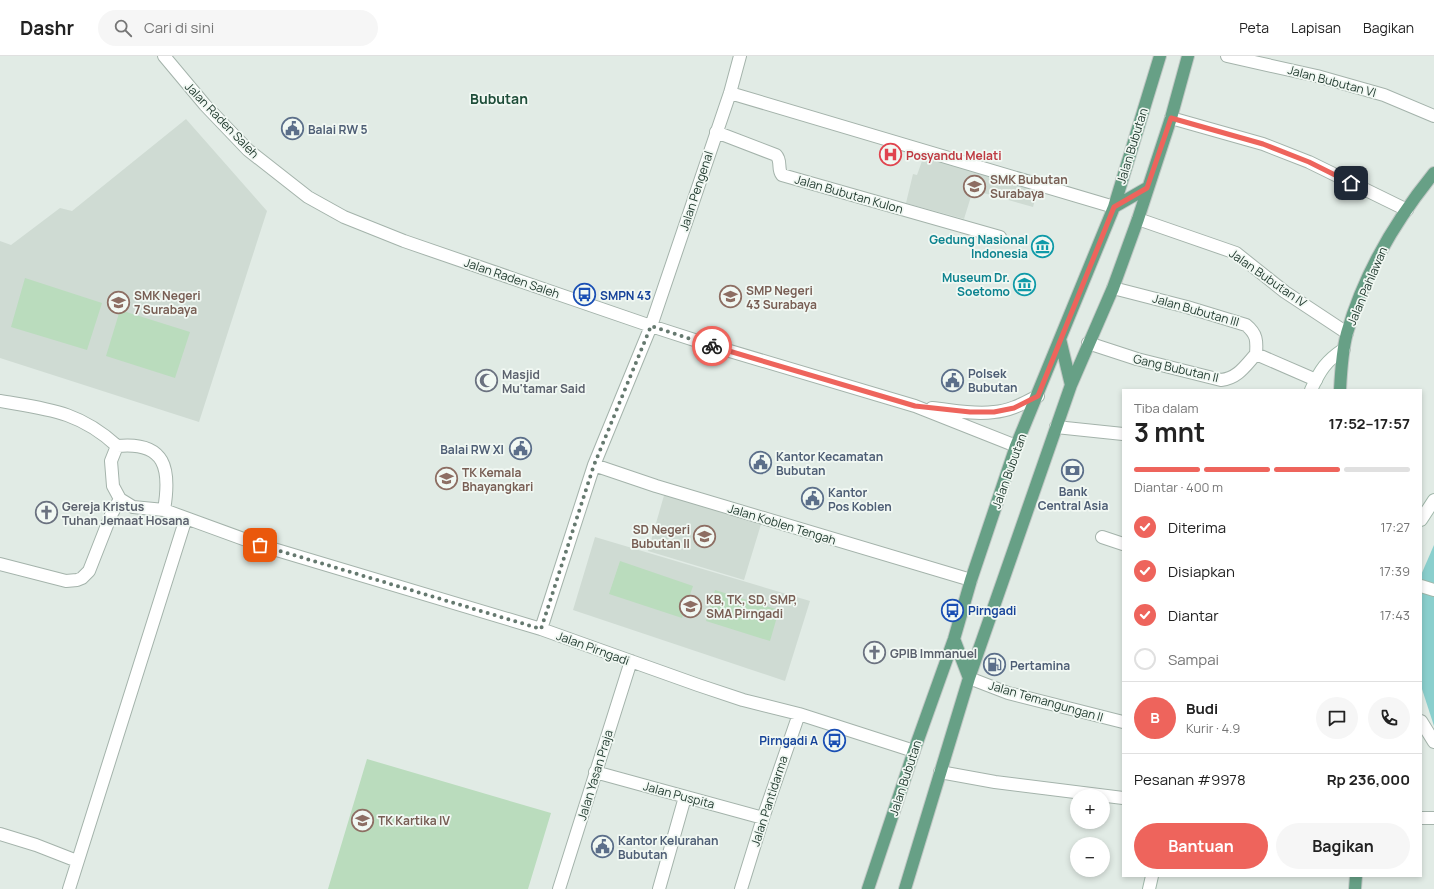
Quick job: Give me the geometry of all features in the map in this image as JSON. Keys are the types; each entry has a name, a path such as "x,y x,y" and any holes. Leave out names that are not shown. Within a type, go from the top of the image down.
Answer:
{"main road":[{"name":"Jalan Bubutan","path":"868,889 914,751 954,639 971,580 1016,446 1038,396 1114,207 1160,56"},
{"path":"909,888 940,772 969,678 1071,386 1088,343 1113,288 1138,219 1171,118 1188,56"},
{"name":"Jalan Pahlawan","path":"1340,389 1347,333 1375,262 1389,235 1434,173"},
{"path":"1114,207 1147,188"},
{"path":"1060,339 1071,386"},
{"path":"954,639 969,678"},
{"path":"1355,889 1356,877"}],"street":[{"name":"Jalan Raden Saleh","path":"164,56 205,105 248,150 308,198 344,217 404,241 651,326 915,406 1016,446"},
{"name":"Jalan Pengenal","path":"541,629 594,465 651,326 730,93 740,56"},
{"name":"Jalan Bubutan VI","path":"1227,56 1318,76 1384,95 1434,116"},
{"path":"730,93 1114,207"},
{"path":"1171,118 1263,144 1309,162 1407,210"},
{"name":"Jalan Bubutan Kulon","path":"716,132 776,155 780,162 780,171 782,175 1000,237"},
{"name":"Jalan Bubutan IV","path":"1138,219 1236,253 1285,292 1347,333"},
{"name":"Jalan Bubutan III","path":"1113,288 1187,307 1246,325 1254,331 1257,341 1256,354"},
{"name":"Gang Bubutan II","path":"1088,343 1137,359 1221,380 1230,379 1241,372 1256,354"},
{"path":"1256,354 1313,385 1322,368 1329,359 1344,349"},
{"name":"Jalan Raden Saleh","path":"915,406 970,412 994,412 1014,408 1038,396"},
{"path":"0,400 63,412 104,434 116,446 141,445 151,450 159,456 165,468 168,483 164,510"},
{"path":"1056,427 1122,434"},
{"path":"0,564 66,581 82,578 89,571 111,515 120,499 113,486 111,461 116,446"},
{"name":"Jalan Koblen Tengah","path":"594,465 656,486 971,580"},
{"name":"Jalan Pirngadi","path":"120,499 133,507 164,510 260,545 541,629 743,700 799,714 914,751"},
{"path":"1422,518 1434,500"},
{"path":"69,889 186,518"},
{"path":"1102,537 1122,544"},
{"path":"1422,586 1434,590"},
{"name":"Jalan Yasan Praja","path":"559,889 631,661"},
{"name":"Jalan Temangungan II","path":"969,678 1008,693 1122,722"},
{"name":"Jalan Pantidarma","path":"741,889 763,818 799,714"},
{"path":"1422,723 1434,742"},
{"name":"Jalan Puspita","path":"595,772 763,818"},
{"path":"940,772 995,782 1122,798"},
{"path":"659,889 685,797"},
{"path":"1422,818 1434,818"},
{"path":"0,834 36,845 77,861"},
{"path":"1150,889 1152,877"}],"shaded area":[{"name":"SMK Negeri 7 Surabaya","path":"186,119 267,211 199,422 0,358 0,241 11,245 60,208 72,211"},
{"name":"SMK Bubutan Surabaya","path":"927,147 1040,182 1033,207 973,190 964,219 906,203 913,174 917,175"},
{"name":"SD Negeri Bubutan II","path":"665,492 762,521 744,580 648,551"},
{"name":"KB, TK, SD, SMP, SMA Pirngadi","path":"595,537 810,601 785,681 573,610"}],"green space":[{"path":"25,278 102,303 87,350 11,327"},
{"path":"120,310 190,332 175,378 106,356"},
{"path":"620,561 693,586 682,618 609,594"},
{"path":"715,590 779,610 770,641 706,621"},
{"path":"367,759 551,813 528,889 328,889"}],"water":[{"path":"1434,545 1434,726 1422,689 1422,573"}],"way so far":[{"path":"260,545 541,629 594,465 651,326 712,346"}],"place":[{"name":"Balai RW 5","path":"293,129"},
{"name":"Posyandu Melati","path":"890,155"},
{"name":"SMK Bubutan Surabaya","path":"975,186"},
{"name":"Gedung Nasional Indonesia","path":"1043,246"},
{"name":"Museum Dr. Soetomo","path":"1025,284"},
{"name":"SMPN 43","path":"584,295"},
{"name":"SMP Negeri 43 Surabaya","path":"731,297"},
{"name":"SMK Negeri 7 Surabaya","path":"119,302"},
{"name":"Polsek Bubutan","path":"953,380"},
{"name":"Masjid Mu'tamar Said","path":"487,381"},
{"name":"Balai RW XI","path":"520,449"},
{"name":"Kantor Kecamatan Bubutan","path":"761,463"},
{"name":"Bank Central Asia","path":"1073,470"},
{"name":"TK Kemala Bhayangkari","path":"447,479"},
{"name":"Kantor Pos Koblen","path":"813,499"},
{"name":"Gereja Kristus Tuhan Jemaat Hosana","path":"47,513"},
{"name":"SD Negeri Bubutan II","path":"705,536"},
{"name":"KB, TK, SD, SMP, SMA Pirngadi","path":"691,606"},
{"name":"Pirngadi","path":"952,610"},
{"name":"GPIB Immanuel","path":"875,653"},
{"name":"Pertamina","path":"995,665"},
{"name":"Pirngadi A","path":"834,740"},
{"name":"TK Kartika IV","path":"363,820"},
{"name":"Kantor Kelurahan Bubutan","path":"602,847"}],"district":[{"name":"Bubutan","path":"499,98"}],"route":[{"path":"712,346 774,363 915,406 970,412 994,412 1014,408 1038,396 1114,207 1147,188 1171,118 1263,144 1309,162 1351,183"}]}
